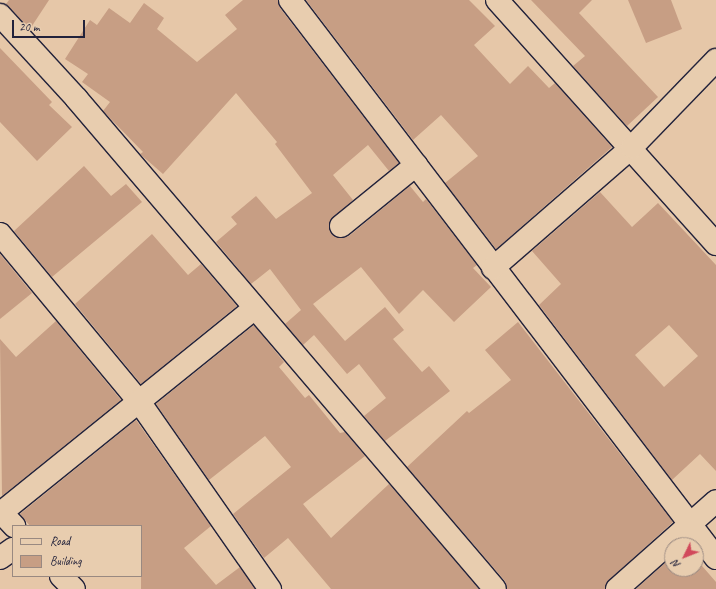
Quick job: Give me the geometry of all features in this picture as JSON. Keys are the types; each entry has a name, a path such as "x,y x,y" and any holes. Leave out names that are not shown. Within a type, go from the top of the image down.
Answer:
{"street":[{"path":"290,0 689,526 716,558"},
{"path":"509,4 716,244"},
{"path":"0,15 76,98 495,589"},
{"path":"493,268 632,147 716,60"},
{"path":"342,226 416,165"},
{"path":"0,234 138,400 270,589"},
{"path":"5,516 138,400 255,308"},
{"path":"617,589 716,501"},
{"path":"0,558 12,550"},
{"path":"62,577 74,589"}],"building":[{"path":"9,0 49,0 30,29 6,4"},
{"path":"243,0 278,0 280,8 399,163 389,171 368,145 333,175 353,200 330,221 332,234 343,238 349,236 410,186 423,202 426,199 477,265 473,268 491,287 454,322 423,290 399,314 361,267 313,304 345,341 385,307 404,330 393,339 422,372 429,366 450,391 385,441 364,416 386,398 359,364 347,374 314,335 303,345 285,324 301,310 270,269 251,284 216,242 237,224 231,217 256,196 276,219 312,193 275,144 277,142 236,93 163,174 140,154 143,152 103,111 110,102 82,82 88,74 65,59 90,20 97,25 109,8 130,23 144,3 164,18 157,29 197,62 237,29 225,15"},
{"path":"306,0 469,0 495,26 474,45 510,84 528,66 549,88 555,83 612,147 496,249 445,183 478,156 441,115 413,140"},
{"path":"531,0 592,0 579,13 658,97 627,126 573,66 585,56"},
{"path":"628,0 671,0 682,29 646,43"},
{"path":"0,48 52,102 49,105 72,127 37,161 0,122"},
{"path":"84,166 111,196 126,184 142,202 52,277 14,231"},
{"path":"600,192 632,227 658,203 716,265 716,471 700,454 672,480 539,305 561,284 532,251","holes":["669,325 698,356 664,387 635,355"]},
{"path":"152,234 188,275 201,264 237,306 141,384 75,304"},
{"path":"0,254 32,293 0,319"},
{"path":"56,321 121,400 2,496 0,339 16,357"},
{"path":"518,322 673,522 609,580 605,589 507,589 505,581 407,467 467,411 469,413 511,380 485,350"},
{"path":"254,325 284,362 279,367 305,398 309,395 340,433 345,432 365,456 303,504 331,538 389,484 479,589 331,589 288,538 264,558 233,514 291,467 265,436 209,480 156,404"},
{"path":"136,420 211,526 184,548 216,585 240,567 255,589 141,589 142,525 29,525 20,514"},
{"path":"664,564 664,577 704,577 704,568 716,582 716,589 636,589"}]}
